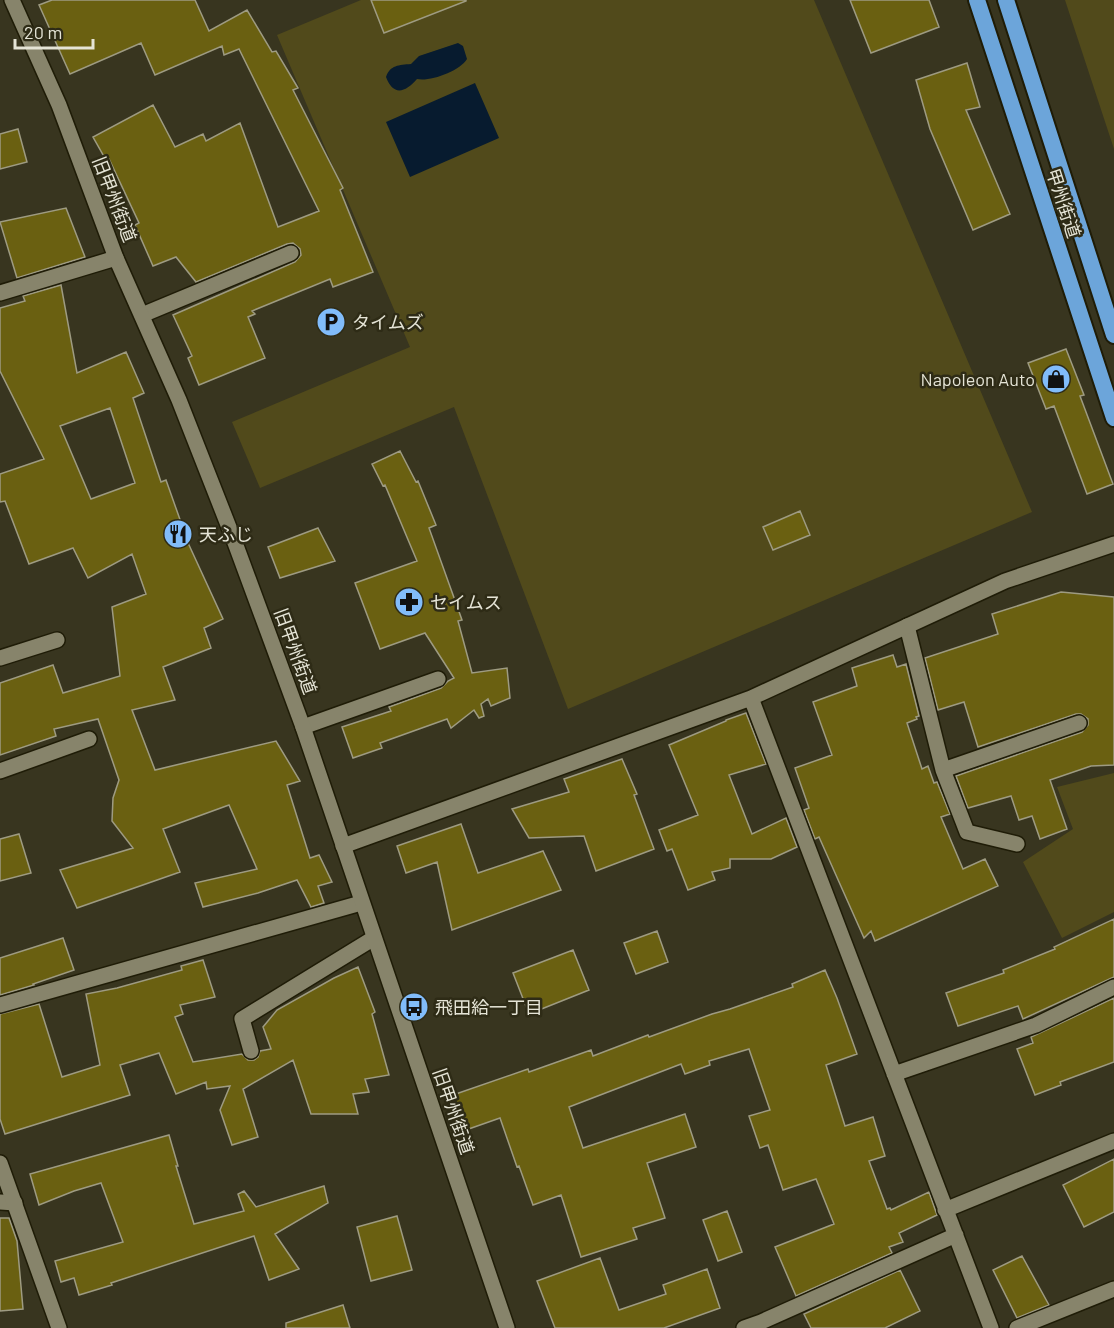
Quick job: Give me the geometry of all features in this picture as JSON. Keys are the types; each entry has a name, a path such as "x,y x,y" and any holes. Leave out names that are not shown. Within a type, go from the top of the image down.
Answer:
{"highway":[{"name":"甲州街道","path":"977,0 1114,418"},
{"name":"甲州街道","path":"1006,0 1114,335"}],"street":[{"name":"旧甲州街道","path":"14,1 59,105 116,258 142,315 225,518 303,727 507,1328"},
{"path":"142,315 291,253"},
{"path":"0,293 116,258"},
{"path":"343,846 751,698 1005,581 1114,544"},
{"path":"907,626 943,770 967,832 1017,844"},
{"path":"0,658 57,640"},
{"path":"303,727 438,679"},
{"path":"751,698 991,1328"},
{"path":"943,770 1079,723"},
{"path":"0,771 89,739"},
{"path":"0,1005 361,903"},
{"path":"251,1051 242,1019 374,938"},
{"path":"894,1074 1036,1025 1114,987"},
{"path":"945,1210 1114,1141"},
{"path":"0,1163 7,1202 59,1328"},
{"path":"744,1328 956,1235"},
{"path":"1017,1328 1114,1289"}],"shaded area":[{"path":"361,0 814,0 1032,512 568,709 454,407 260,488 232,422 410,347 277,35"},
{"path":"1065,0 1114,0 1114,149"},
{"path":"1114,773 1114,912 1062,938 1023,862 1073,829 1057,787"}],"water":[{"path":"458,43 463,46 467,59 458,68 437,77 417,79 404,90 396,90 389,83 386,77 393,68 411,64 419,56"},
{"path":"475,83 499,138 410,177 386,122"}],"building":[{"path":"52,0 195,0 209,31 247,10 272,52 276,51 298,88 293,90 343,188 340,190 373,272 333,287 330,279 252,311 255,314 248,317 265,358 199,385 188,358 192,356 173,315 295,262 301,255 300,249 293,243 287,244 196,282 176,257 153,266 135,225 139,223 109,159 106,160 93,137 153,105 175,147 203,134 206,141 240,123 278,227 319,211 239,49 224,55 222,46 155,75 141,43 70,74 39,5"},
{"path":"371,0 466,0 466,1 384,33"},
{"path":"850,0 929,0 939,27 871,53"},
{"path":"967,63 980,107 966,110 1010,214 973,230 930,129 916,80"},
{"path":"18,129 27,162 0,169 0,134"},
{"path":"66,208 85,257 17,278 0,222"},
{"path":"61,285 77,373 126,352 144,393 133,398 161,482 166,480 189,545 223,619 204,628 211,648 163,667 175,700 132,710 155,770 276,741 300,781 287,785 310,858 319,855 332,882 318,886 324,903 311,907 297,880 203,907 195,883 257,869 229,805 163,829 180,872 77,908 60,870 133,848 112,821 113,798 119,780 98,719 54,729 56,736 0,755 0,683 53,665 63,693 120,676 112,607 146,594 132,554 88,578 73,548 29,564 5,501 0,502 0,474 44,459 0,371 0,308 25,301 23,296","holes":["110,408 135,483 91,499 60,426"]},
{"path":"1066,349 1084,395 1080,396 1113,484 1087,494 1054,406 1046,409 1028,363"},
{"path":"400,451 416,482 418,481 436,525 429,528 462,620 458,621 472,673 507,668 510,698 491,706 488,699 481,704 484,716 479,718 474,710 451,728 447,719 380,743 382,748 353,758 342,727 391,711 389,707 441,688 454,678 425,633 380,649 355,583 417,561 385,485 383,486 372,464"},
{"path":"800,511 810,535 773,550 763,527"},
{"path":"318,528 335,561 280,578 268,547"},
{"path":"1061,592 1114,597 1114,765 1091,766 1050,780 1067,829 1040,839 1032,816 1019,820 1011,796 968,808 956,776 1082,732 1088,725 1088,719 1081,714 1076,714 978,747 964,702 938,710 925,658 998,634 992,614"},
{"path":"893,655 897,667 906,664 919,716 907,723 922,769 928,766 950,814 941,817 963,869 985,859 998,886 875,941 871,931 864,938 819,837 815,839 804,810 809,808 795,768 832,755 813,702 857,686 852,668"},
{"path":"746,713 766,764 729,775 752,834 786,818 797,847 771,859 730,859 730,868 712,872 715,880 688,890 672,849 667,851 659,830 698,815 669,745"},
{"path":"622,759 637,794 634,795 654,849 596,871 584,836 529,838 512,809 569,792 564,779"},
{"path":"461,824 478,873 543,851 561,890 452,930 437,862 406,873 397,846"},
{"path":"19,834 31,873 0,881 0,839"},
{"path":"1114,919 1114,977 1023,1019 1018,1006 958,1026 946,993 1004,973 1003,970 1055,949 1054,947"},
{"path":"657,931 668,962 636,974 624,943"},
{"path":"63,938 74,970 0,995 0,958"},
{"path":"573,950 589,990 529,1014 513,973"},
{"path":"203,960 215,997 180,1005 183,1014 175,1017 193,1062 242,1054 248,1060 254,1060 260,1051 271,1049 263,1027 277,1010 358,967 375,1012 372,1014 389,1075 365,1079 369,1092 353,1094 358,1114 311,1114 293,1060 243,1089 258,1137 232,1145 220,1110 230,1086 207,1089 206,1082 176,1094 159,1053 120,1065 130,1095 5,1134 0,1119 0,1014 39,1004 62,1077 100,1065 86,994 182,970 181,966"},
{"path":"825,970 857,1054 826,1065 845,1126 873,1117 885,1156 869,1161 887,1209 891,1210 929,1192 937,1215 899,1233 903,1242 889,1247 892,1253 796,1296 775,1247 834,1224 816,1179 783,1190 768,1145 760,1148 749,1116 770,1110 749,1049 709,1061 710,1065 685,1074 681,1064 569,1107 583,1148 685,1114 696,1147 647,1163 665,1218 633,1228 637,1239 581,1257 561,1195 533,1205 500,1118 463,1131 450,1096 591,1050 593,1056 648,1035 649,1037 793,987 792,984"},
{"path":"1114,998 1114,1062 1060,1082 1061,1085 1035,1095 1017,1049 1033,1043 1031,1037"},
{"path":"169,1135 194,1224 244,1211 238,1194 244,1191 256,1207 324,1186 328,1203 275,1234 299,1269 269,1280 254,1236 79,1295 74,1278 61,1282 55,1261 123,1242 101,1183 39,1205 30,1174"},
{"path":"1114,1159 1114,1212 1084,1227 1063,1185"},
{"path":"727,1211 742,1252 718,1261 703,1220"},
{"path":"397,1216 412,1270 371,1281 357,1227"},
{"path":"0,1218 9,1218 17,1241 23,1309 0,1311"},
{"path":"1022,1256 1049,1305 1017,1318 993,1270"},
{"path":"600,1258 619,1310 666,1294 663,1285 707,1269 720,1308 664,1328 555,1328 537,1281"},
{"path":"900,1270 920,1311 885,1328 811,1328 804,1314"},
{"path":"343,1305 350,1328 286,1328 286,1323"}],"place":[{"name":"タイムズ","path":"331,322"},
{"name":"Napoleon Auto","path":"1056,379"},
{"name":"天ふじ","path":"178,534"},
{"name":"セイムス","path":"409,602"},
{"name":"飛田給一丁目","path":"414,1007"}]}
